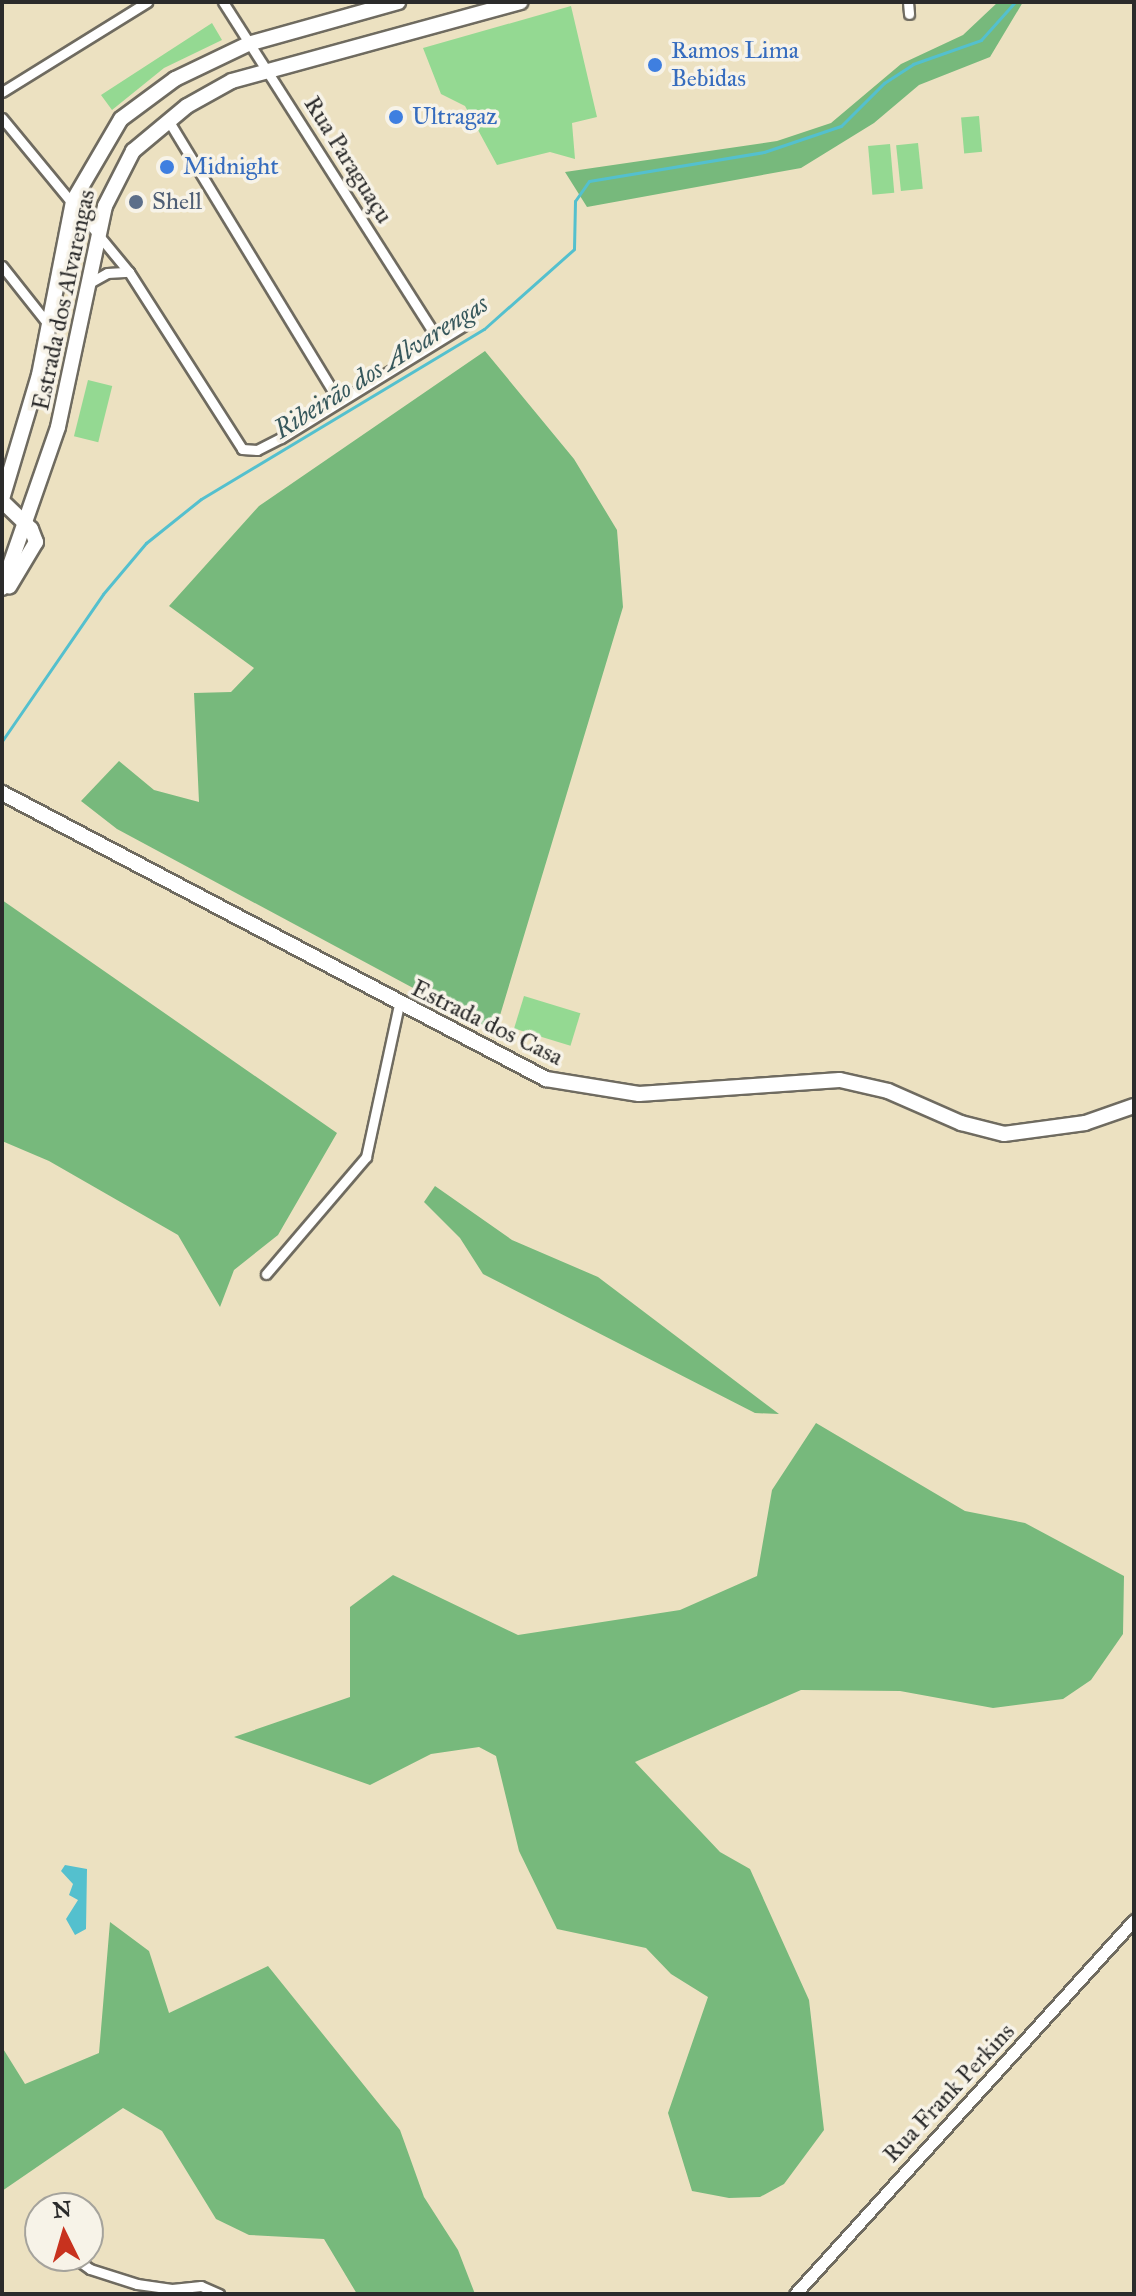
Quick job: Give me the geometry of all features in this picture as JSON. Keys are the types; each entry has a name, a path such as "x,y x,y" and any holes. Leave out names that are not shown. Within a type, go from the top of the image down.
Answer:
{"main road":[{"name":"Estrada dos Alvarengas","path":"2,500 32,404 73,201 121,119 175,79 248,44 398,2"},
{"name":"Estrada dos Alvarengas","path":"2,588 58,427 99,233 123,164 168,120 232,81 520,2"},
{"path":"2,500 26,523 35,546 2,597"},
{"name":"Estrada dos Casa","path":"2,793 399,1005 546,1079 587,1089 674,1093 840,1080 912,1099 961,1123 1004,1134 1085,1123 1134,1106"}],"street":[{"path":"2,92 147,2"},
{"name":"Rua Paraguaçu","path":"223,2 438,340"},
{"path":"908,2 909,14"},
{"path":"2,118 129,272 242,449 266,446 466,324"},
{"path":"168,120 339,401"},
{"path":"2,266 48,324"},
{"path":"91,282 107,273 129,272"},
{"path":"266,1274 366,1157 399,1005"},
{"name":"Rua Frank Perkins","path":"795,2294 1134,1920"},
{"path":"99,2272 137,2284 172,2289 201,2286 219,2294"}],"green space":[{"path":"998,2 1023,2 990,57 919,85 874,123 801,168 587,207 565,172 777,141 831,123 901,64 963,35"},
{"path":"571,6 597,117 572,123 575,159 550,152 497,165 465,106 441,94 423,48"},
{"path":"212,23 222,40 164,68 112,110 101,95"},
{"path":"979,116 982,152 964,153 961,118"},
{"path":"918,143 923,189 901,191 896,145"},
{"path":"890,144 894,193 872,195 868,146"},
{"path":"485,351 574,459 617,530 623,607 495,1032 117,829 81,801 119,761 154,790 199,802 194,693 231,692 254,668 169,606 259,506"},
{"path":"88,380 112,386 98,442 74,436"},
{"path":"2,900 337,1133 278,1235 234,1270 220,1307 178,1235 49,1161 2,1141"},
{"path":"524,996 580,1013 570,1046 514,1029"},
{"path":"435,1186 512,1240 598,1277 779,1414 755,1413 483,1274 460,1238 424,1202"},
{"path":"816,1423 965,1511 1025,1523 1124,1576 1123,1634 1091,1680 1063,1699 993,1708 900,1691 801,1690 635,1762 720,1852 750,1869 809,2000 824,2130 784,2184 760,2197 729,2198 692,2191 668,2113 708,1997 671,1974 646,1948 557,1929 519,1851 496,1756 479,1747 431,1754 370,1785 234,1737 350,1697 350,1607 393,1575 518,1635 680,1610 757,1576 772,1490"},
{"path":"110,1922 149,1951 169,2013 268,1966 400,2130 424,2197 458,2250 475,2294 357,2294 324,2239 249,2235 216,2219 162,2131 123,2108 2,2191 2,2047 25,2084 99,2053"}],"water":[{"path":"65,1865 87,1869 86,1929 75,1935 66,1919 78,1900 69,1895 73,1884 61,1871"}],"waterway":[{"name":"Ribeirão dos Alvarengas","path":"2,741 103,594 146,543 201,499 484,329 574,249 575,201 589,181 764,152 841,126 884,83 913,64 981,40 1015,2"}],"place":[{"name":"Ramos Lima Bebidas","path":"655,65"},
{"name":"Ultragaz","path":"396,117"},
{"name":"Midnight","path":"167,167"},
{"name":"Shell","path":"136,202"}]}
